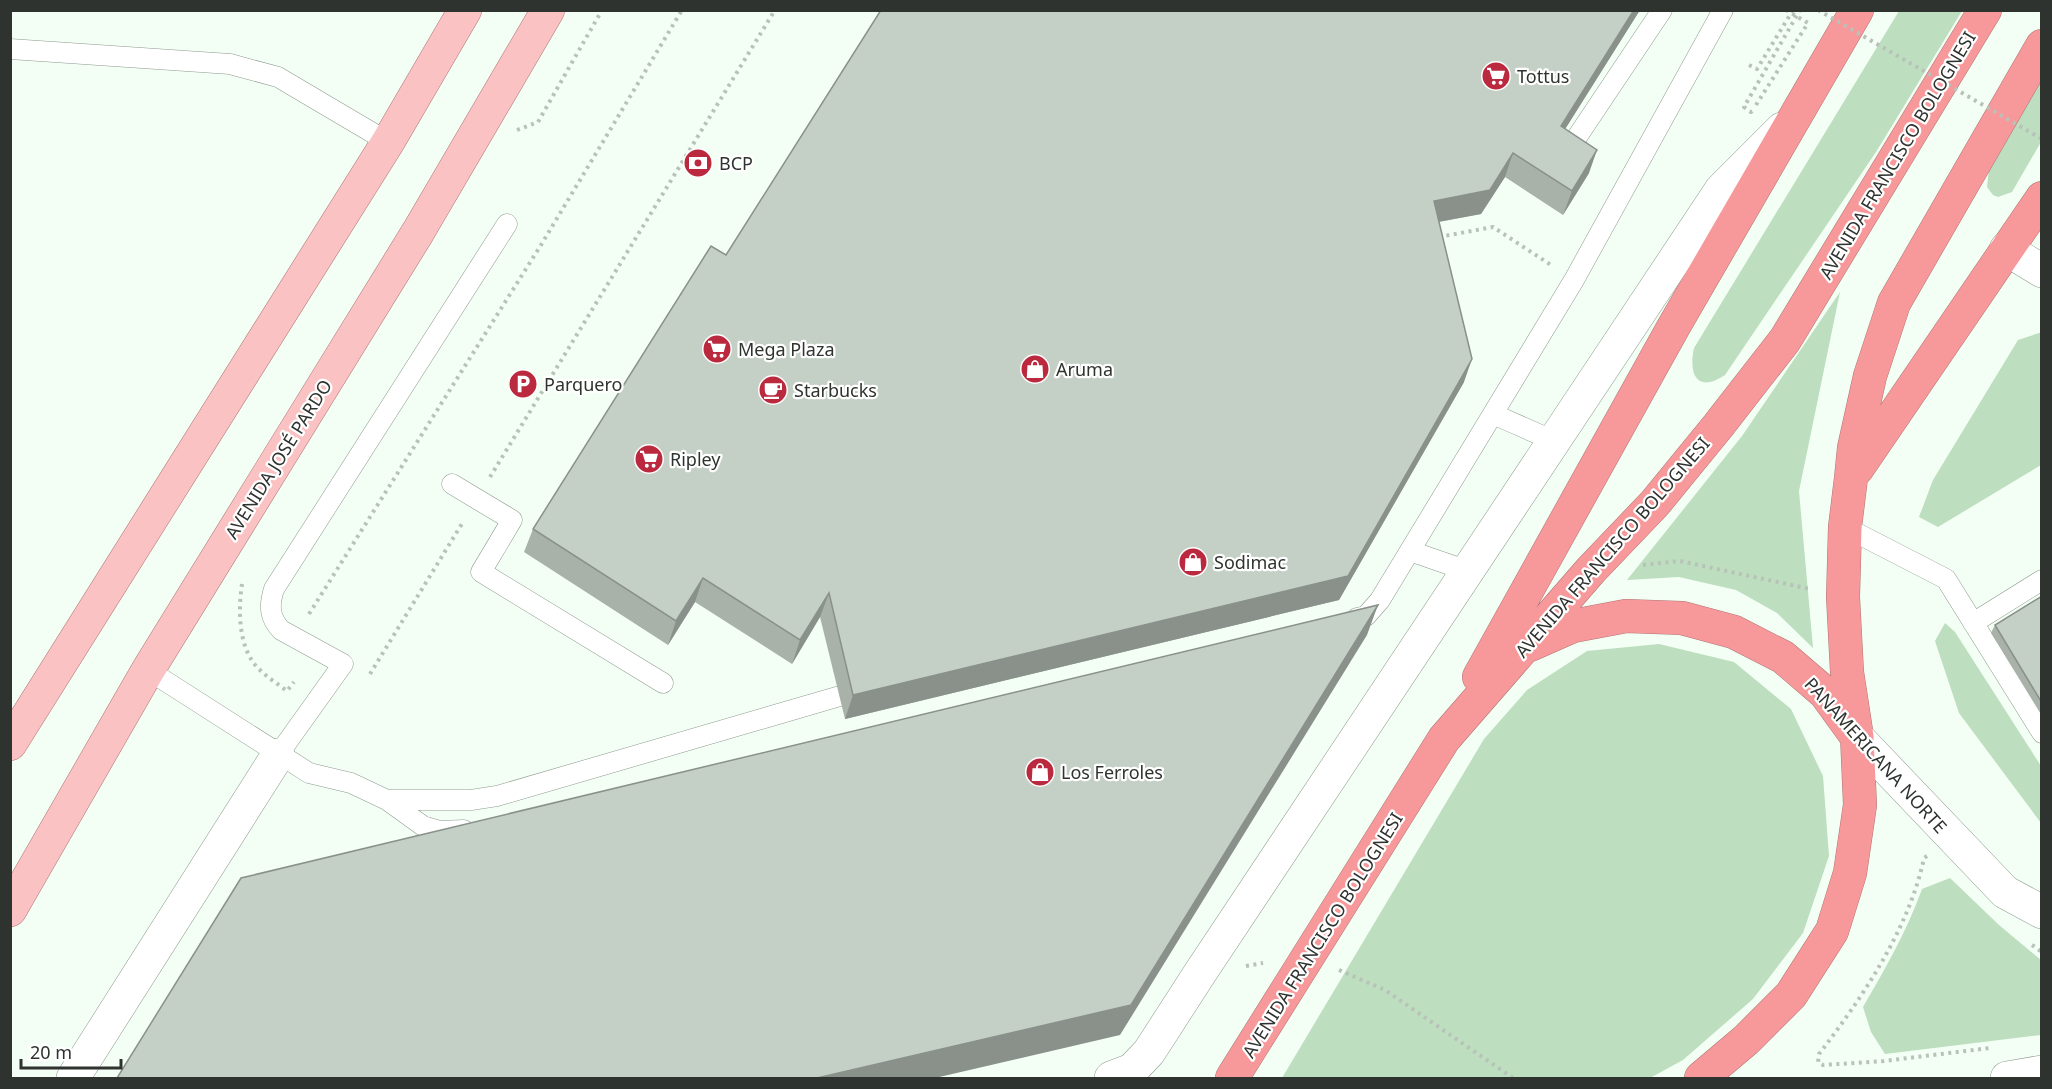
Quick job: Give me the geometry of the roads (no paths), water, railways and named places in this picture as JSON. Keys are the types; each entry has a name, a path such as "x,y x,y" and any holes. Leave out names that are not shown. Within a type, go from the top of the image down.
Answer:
{"highway":[{"path":"1444,740 1674,326 1857,10"},
{"name":"AVENIDA FRANCISCO BOLOGNESI","path":"1232,1078 1444,740 1591,570 1655,503 1785,340 1985,10"},
{"path":"1701,1078 1746,1040 1791,995 1832,930 1850,873 1860,805 1857,737 1847,672 1843,597 1845,527 1854,448 1870,376 1894,303 2042,46"},
{"path":"1851,478 2042,198"},
{"name":"PANAMERICANA NORTE","path":"1522,648 1573,626 1626,616 1682,618 1734,632 1783,657 1825,693 1857,737"}],"main road":[{"path":"11,742 388,142 465,10"},
{"name":"AVENIDA JOSÉ PARDO","path":"10,910 148,670 418,232 548,10"}],"street":[{"path":"1111,1078 1132,1070 1149,1052 1721,190 1796,115"},
{"path":"2007,249 2042,271"},
{"name":"PANAMERICANA NORTE","path":"1857,737 2005,892 2042,912"},
{"path":"73,1078 278,755"},
{"path":"2007,1078 2042,1072"}],"lane":[{"path":"1549,169 1557,166 1564,157 1662,10"},
{"path":"1342,622 1365,616 1374,609 1574,280 1723,10"},
{"path":"10,49 230,64 278,77 388,142"},
{"path":"278,755 343,664 281,630 274,622 271,612 270,600 274,589 507,224"},
{"path":"1493,414 1554,441"},
{"path":"452,484 512,520 481,572 663,683"},
{"path":"1845,527 1946,579 2042,733"},
{"path":"1410,551 1468,571"},
{"path":"1973,623 2042,580"},
{"path":"148,670 309,773 351,783 387,800 423,826 440,831 487,826"},
{"path":"387,800 471,800 497,796 884,683"}],"place":[{"name":"Tottus","path":"1496,76"},
{"name":"BCP","path":"698,163"},
{"name":"Mega Plaza","path":"717,349"},
{"name":"Aruma","path":"1035,369"},
{"name":"Parquero","path":"523,384"},
{"name":"Starbucks","path":"773,390"},
{"name":"Ripley","path":"649,459"},
{"name":"Sodimac","path":"1193,562"},
{"name":"Los Ferroles","path":"1040,772"}]}
